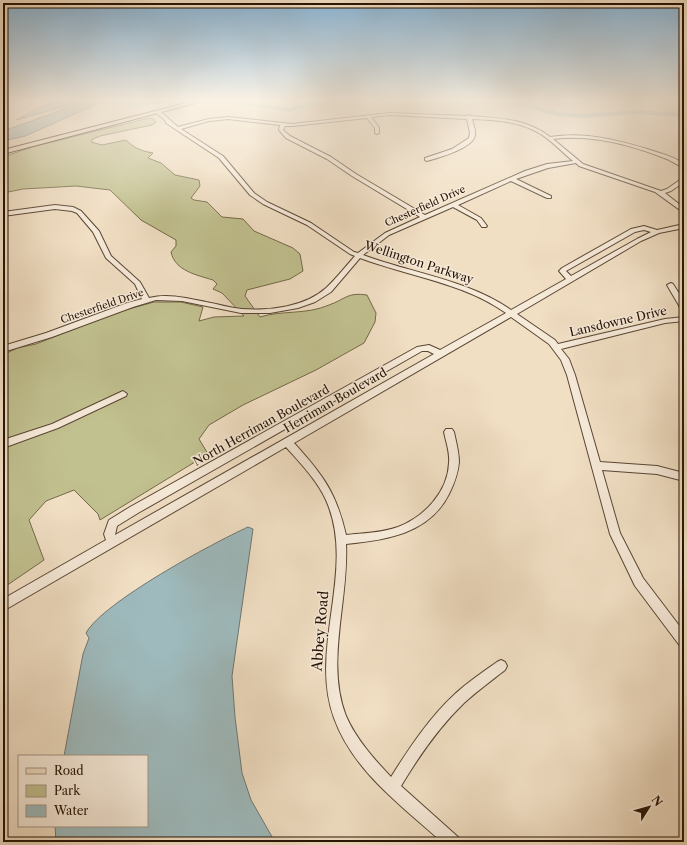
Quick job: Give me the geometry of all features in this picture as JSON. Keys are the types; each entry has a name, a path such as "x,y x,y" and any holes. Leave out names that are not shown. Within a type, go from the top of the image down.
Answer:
{"main road":[{"path":"3,152 52,139"}],"street":[{"name":"Wellington Parkway","path":"195,139 221,157 246,188 258,198 309,224 344,248 359,256 464,288 488,299 541,333 557,347 565,359 571,374 596,466 616,534 624,555 639,582 684,642"},
{"path":"293,139 329,158 354,175 424,217"},
{"path":"427,159 464,145 471,139"},
{"path":"551,139 575,162 593,170 643,185 662,193 684,212"},
{"path":"610,139 669,159 684,166"},
{"name":"Chesterfield Drive","path":"3,349 49,335 146,300 182,298 241,311 259,312 280,310 295,306 322,295 335,284 363,251 387,234 510,179 537,169 575,162"},
{"path":"510,179 549,197"},
{"path":"662,193 669,190 684,179"},
{"path":"453,204 479,219 484,226"},
{"path":"3,214 55,207 73,209 79,212 96,231 108,257 138,283 146,300"},
{"name":"Herriman Boulevard","path":"3,606 639,240 657,232 684,226"},
{"path":"671,285 684,308"},
{"name":"Lansdowne Drive","path":"557,347 665,321 684,319"},
{"name":"North Herriman Boulevard","path":"113,542 109,534 113,523 134,510 420,349 429,348 440,354"},
{"path":"3,444 55,426 123,394"},
{"path":"341,540 376,536 399,531 430,513 443,496 452,478 454,455 449,432"},
{"name":"Abbey Road","path":"287,442 323,485 336,511 341,540 342,566 331,649 331,677 340,718 354,745 366,761 453,842"},
{"path":"596,466 657,470 684,477"},
{"path":"393,787 421,742 437,722 470,689 501,666"}],"green space":[{"path":"63,139 93,139 91,142 102,145 126,140 138,149 153,153 148,158 161,163 175,175 199,180 200,186 191,198 194,200 207,202 222,217 243,219 254,231 293,248 300,254 303,271 290,279 247,290 245,296 260,317 312,310 335,303 355,294 367,295 376,313 375,322 364,343 316,370 243,405 209,425 199,439 208,454 100,520 98,514 74,490 46,501 29,520 44,560 3,588 3,355 17,348 36,344 111,314 154,302 181,302 203,307 199,321 214,317 244,316 222,293 213,289 217,284 213,280 194,274 177,264 171,252 176,246 176,240 141,220 110,190 76,186 23,189 3,193 3,157 32,147"}],"water":[{"path":"248,527 253,529 232,676 235,717 242,773 251,800 275,842 56,842 55,827 148,827 148,755 64,755 83,654 89,638 86,633 96,620 136,590 160,574"}]}
